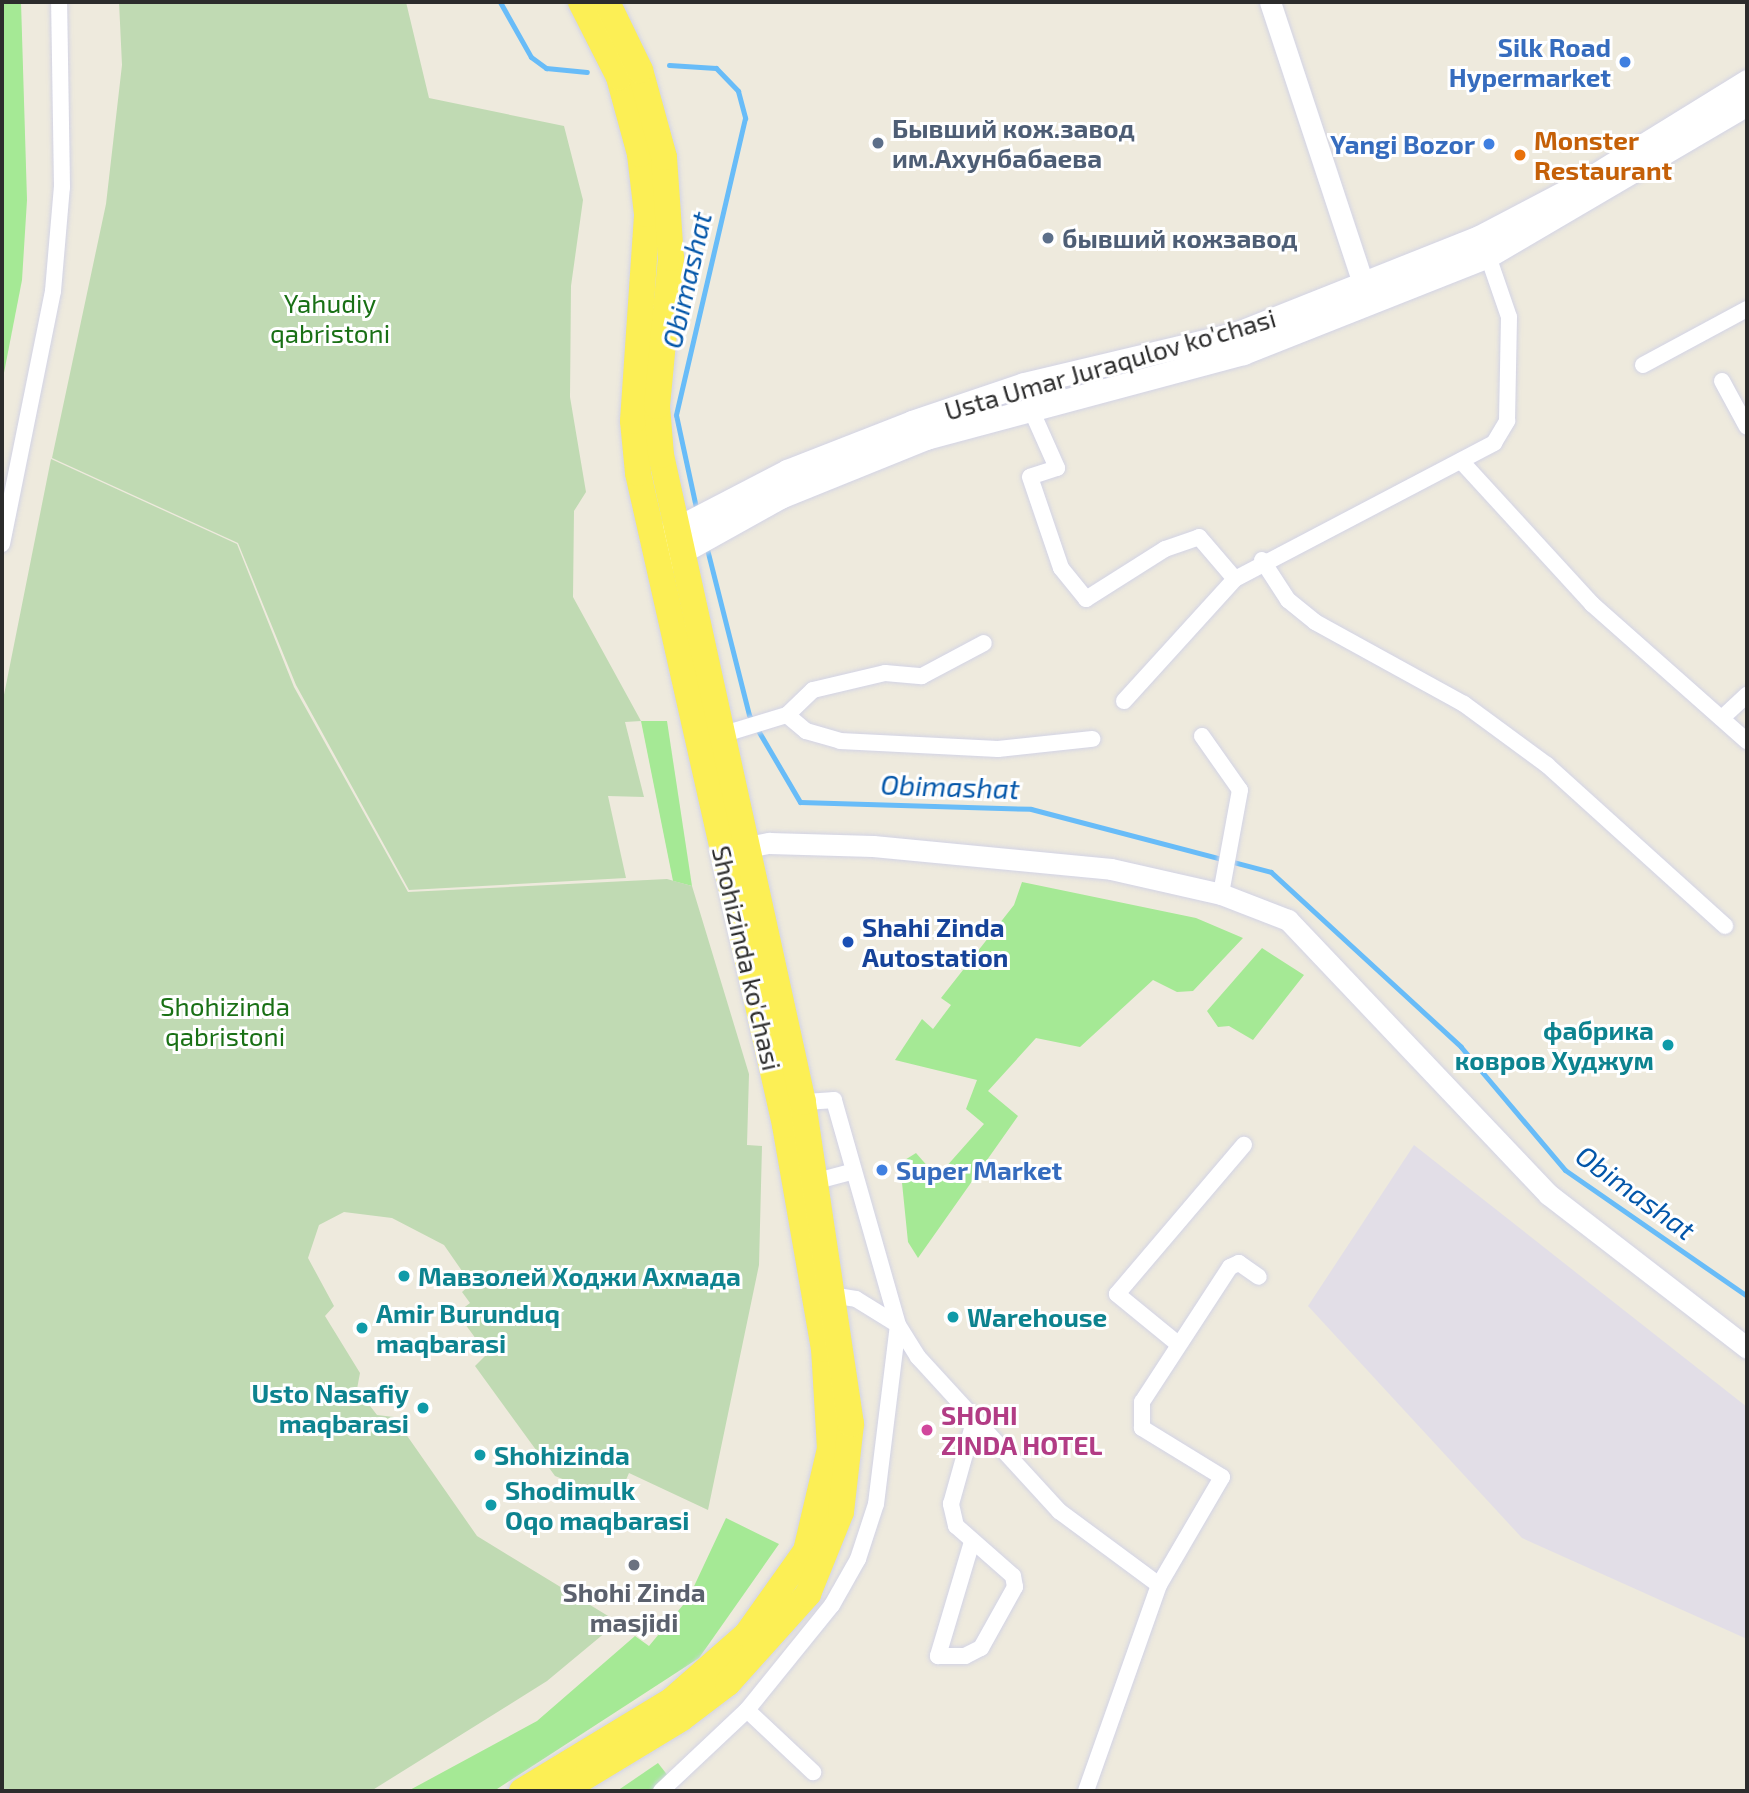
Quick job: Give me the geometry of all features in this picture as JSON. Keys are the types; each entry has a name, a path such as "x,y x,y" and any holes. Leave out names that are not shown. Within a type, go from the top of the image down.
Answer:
{"main road":[{"name":"Shohizinda ko'chasi","path":"562,1791 682,1718 728,1682 808,1594 835,1532 851,1452 836,1296 803,1102 735,849 667,547 633,421 647,215 640,154 619,77 581,2"},
{"name":"Shohizinda ko'chasi","path":"522,1791 672,1700 730,1653 794,1573 825,1488 830,1424 824,1349 735,849 733,733 667,547 657,406 671,258 670,195 650,100 607,2"},
{"name":"Usta Umar Juraqulov ko'chasi","path":"667,547 780,497 1029,405 1243,353 1367,295 1582,183 1747,81"},
{"name":"Usta Umar Juraqulov ko'chasi","path":"667,547 787,471 912,422 1024,384 1238,334 1488,256 1747,104"}],"street":[{"path":"2,544 53,291 62,187 59,2"},
{"path":"1270,2 1367,295"},
{"path":"1124,701 1236,579 1262,560 1494,443 1507,421 1509,317 1488,256"},
{"path":"1643,365 1747,309"},
{"path":"1722,381 1747,427"},
{"path":"1029,405 1057,468 1030,477 1060,568 1086,599 1165,549 1199,537 1236,579"},
{"path":"1461,461 1592,604 1747,741"},
{"path":"1262,560 1288,600 1315,622 1464,704 1547,765 1725,926"},
{"path":"733,733 782,717 813,690 885,673 922,676 984,643"},
{"path":"1722,718 1747,695"},
{"path":"782,717 806,731 840,741 999,749 1092,738"},
{"path":"1202,736 1240,790 1221,894"},
{"path":"735,849 873,846 1111,869 1221,894 1288,920 1548,1194 1747,1348"},
{"path":"661,1791 747,1710 832,1605 858,1559 876,1504 898,1325 834,1100 803,1102"},
{"path":"1178,1344 1117,1294 1244,1145"},
{"path":"817,1181 854,1171"},
{"path":"1086,1791 1159,1586 1222,1477 1142,1428 1138,1416 1178,1344 1230,1267 1239,1263 1259,1277"},
{"path":"836,1296 856,1299 898,1325 975,1418 1059,1511 1159,1586"},
{"path":"971,1545 938,1656 965,1656 981,1648 1012,1597 1013,1576 971,1545 956,1526 951,1504 975,1418"},
{"path":"747,1710 813,1772"}],"shaded area":[{"path":"1414,1145 1747,1407 1747,1639 1522,1538 1308,1306"}],"green space":[{"path":"2,2 21,2 27,200 22,280 2,383"},
{"name":"Yahudiy qabristoni","path":"119,2 406,2 429,98 564,126 583,200 571,286 570,397 586,492 574,511 573,597 641,721 625,722 644,797 608,796 626,878 409,890 296,685 238,543 52,458 106,204 122,65"},
{"name":"Shohizinda qabristoni","path":"51,459 237,544 294,687 408,892 667,879 692,886 749,1074 747,1145 762,1146 759,1265 708,1510 629,1473 617,1501 555,1476 475,1366 487,1354 457,1313 470,1303 462,1292 471,1284 444,1245 392,1218 344,1212 319,1225 308,1258 334,1306 325,1316 360,1373 357,1389 377,1415 394,1417 477,1536 618,1622 547,1681 371,1791 2,1791 2,705"},
{"path":"641,721 667,721 692,886 673,881"},
{"path":"1022,882 1196,918 1243,938 1193,991 1177,992 1153,980 1080,1047 1036,1038 988,1091 1018,1116 918,1258 908,1242 900,1163 916,1153 937,1177 984,1124 966,1109 977,1080 895,1060 922,1019 933,1029 951,1005 941,998 1014,905"},
{"path":"1262,948 1304,975 1253,1040 1229,1026 1218,1027 1207,1011"},
{"path":"726,1518 779,1544 699,1658 494,1791 408,1791 537,1721 635,1636 649,1646 688,1599"},
{"path":"658,1763 672,1781 660,1791 617,1791"}],"waterway":[{"name":"Obimashat","path":"500,2 531,57 546,68 587,72"},
{"name":"Obimashat","path":"669,65 716,68 738,91 745,118 676,415 697,512"},
{"name":"Obimashat","path":"706,545 749,715 800,802 1031,809 1271,872 1461,1047 1565,1170 1747,1296"}],"place":[{"name":"Silk Road Hypermarket","path":"1625,62"},
{"name":"Бывший кож.завод им.Ахунбабаева","path":"878,143"},
{"name":"Yangi Bozor","path":"1489,144"},
{"name":"Monster Restaurant","path":"1520,155"},
{"name":"бывший кожзавод","path":"1048,238"},
{"name":"Shahi Zinda Autostation","path":"848,942"},
{"name":"фабрика ковров Худжум","path":"1668,1045"},
{"name":"Super Market","path":"882,1170"},
{"name":"Мавзолей Ходжи Ахмада","path":"404,1276"},
{"name":"Warehouse","path":"953,1317"},
{"name":"Amir Burunduq maqbarasi","path":"362,1328"},
{"name":"Usto Nasafiy maqbarasi","path":"423,1408"},
{"name":"SHOHI ZINDA HOTEL","path":"927,1430"},
{"name":"Shohizinda","path":"480,1455"},
{"name":"Shodimulk Oqo maqbarasi","path":"491,1505"},
{"name":"Shohi Zinda masjidi","path":"634,1565"}]}
